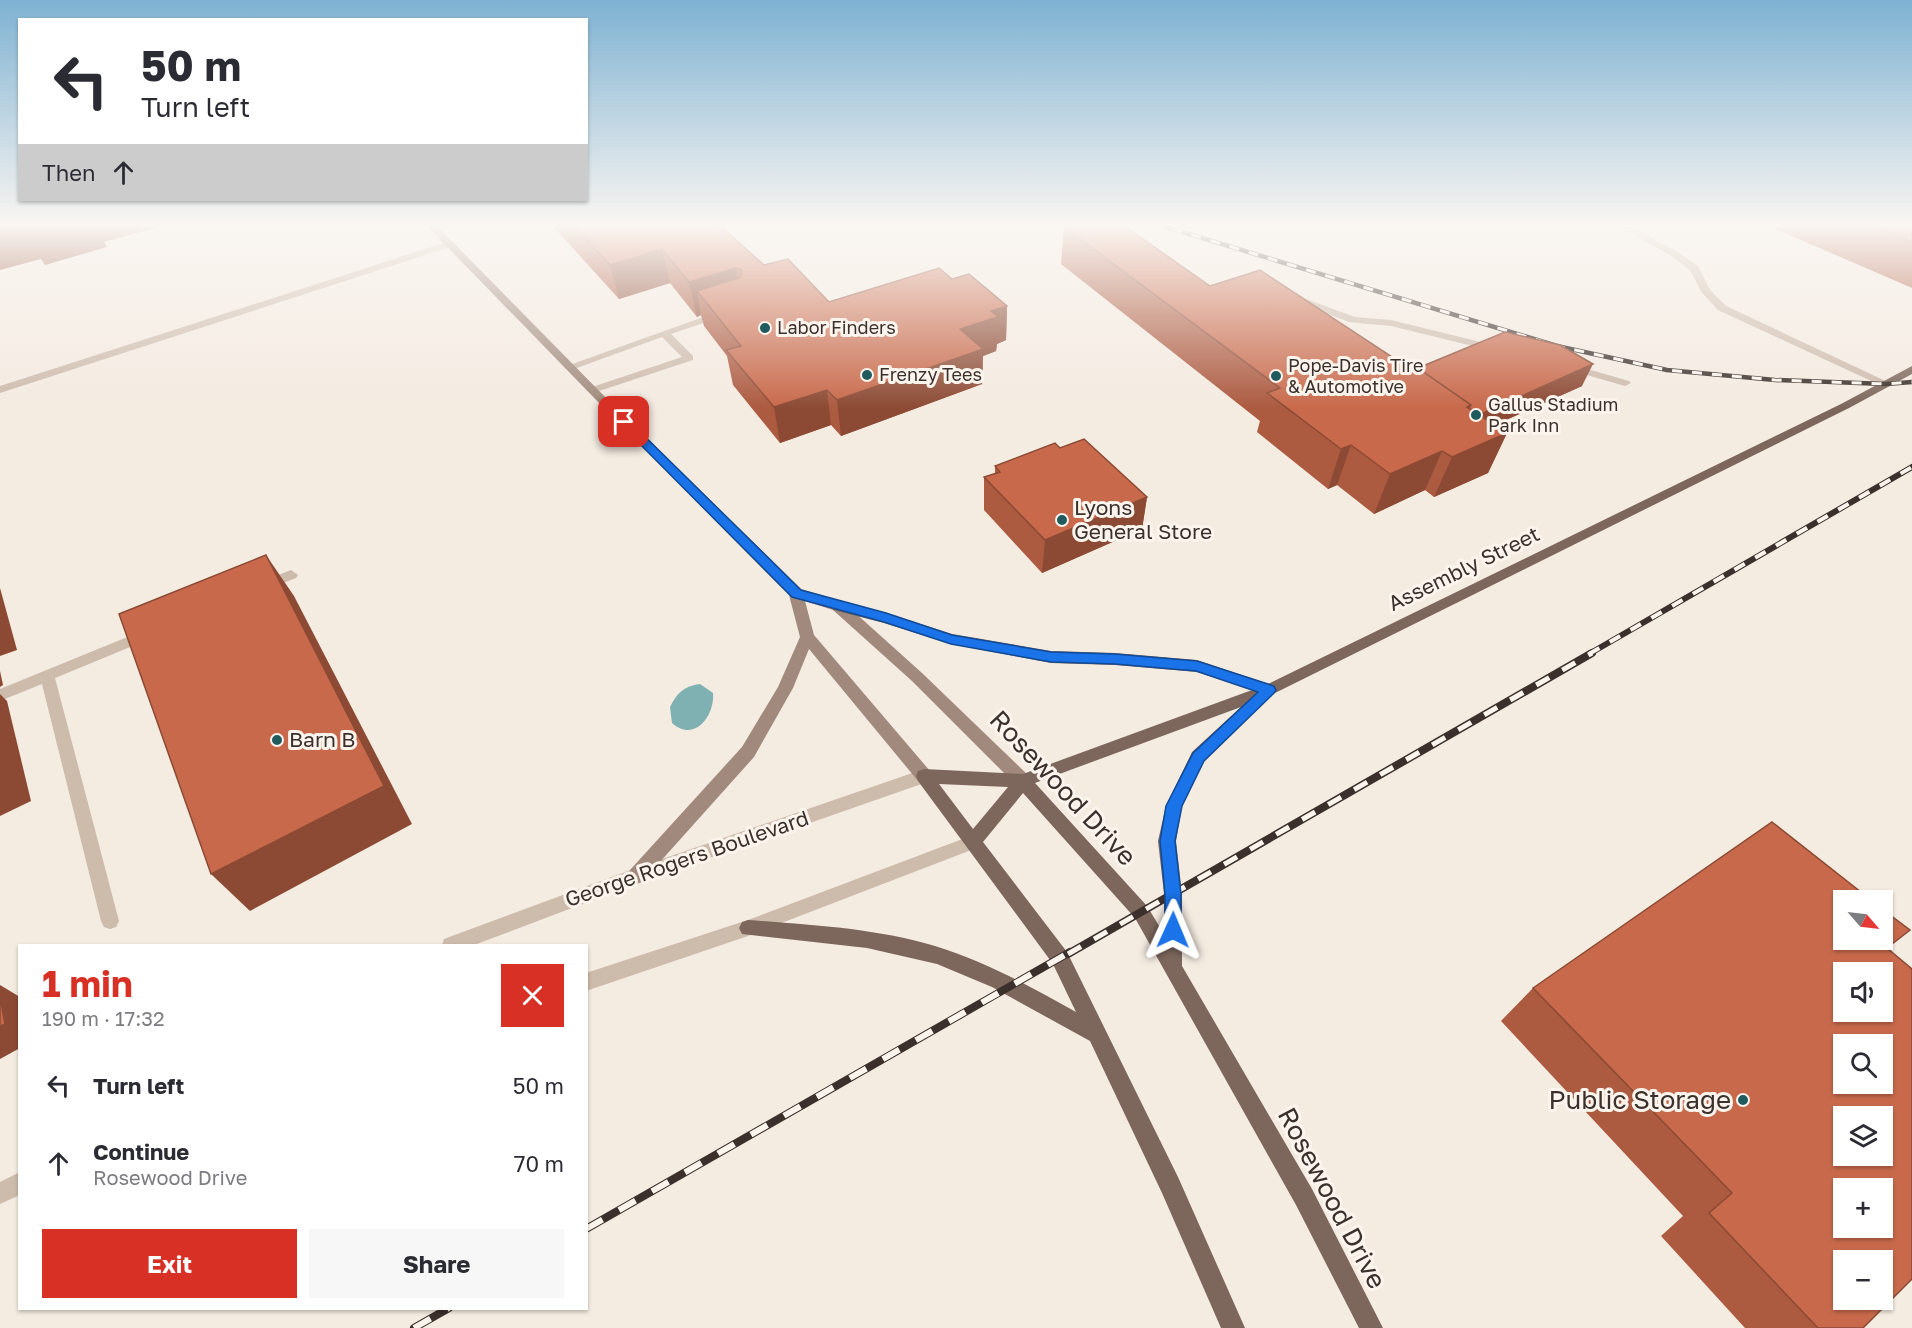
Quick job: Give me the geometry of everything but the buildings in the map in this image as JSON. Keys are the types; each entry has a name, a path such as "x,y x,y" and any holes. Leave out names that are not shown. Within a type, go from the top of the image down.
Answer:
{"main road":[{"name":"Rosewood Drive","path":"490,285 796,593 838,606 917,677 1023,781 1141,912 1304,1197 1371,1328"},
{"name":"Assembly Street","path":"924,776 1023,781 1269,690 1845,406 1912,369"},
{"path":"796,593 807,637 924,776 1060,958 1170,1185 1233,1328"},
{"path":"838,606 886,618 951,639 1051,657 1115,659 1197,666 1269,690 1198,757 1174,806 1167,841 1173,894 1173,966"},
{"path":"636,876 748,752 786,688 807,637"},
{"path":"973,842 1023,781"},
{"path":"748,928 867,940 937,955 1012,986 1097,1034"}],"street":[{"path":"0,390 324,285"},
{"path":"1703,285 1722,308 1886,384"},
{"path":"1280,292 1353,320 1391,323 1512,352"},
{"path":"570,367 731,311"},
{"path":"1353,320 1359,337"},
{"path":"593,390 689,358 664,333"},
{"path":"1556,363 1625,383"},
{"path":"247,593 291,575"},
{"path":"0,695 158,629"},
{"path":"47,675 110,921"},
{"name":"George Rogers Boulevard","path":"454,944 636,876 924,776"},
{"path":"588,981 748,928 973,842"},
{"path":"0,1193 18,1184"}],"water":[{"path":"700,684 713,693 711,710 702,724 688,730 680,728 672,723 670,707 682,691"}],"railway":[{"path":"1357,285 1557,346 1667,370 1775,380 1886,384 1912,382"},
{"path":"1589,654 1912,467"},
{"path":"1068,954 1592,653"},
{"path":"588,1228 1070,952"},
{"path":"414,1328 446,1310"}],"place":[{"name":"Labor Finders","path":"765,328"},
{"name":"Frenzy Tees","path":"867,375"},
{"name":"Pope-Davis Tire & Automotive","path":"1276,376"},
{"name":"Gallus Stadium Park Inn","path":"1476,415"},
{"name":"Lyons General Store","path":"1062,520"},
{"name":"Barn B","path":"277,740"},
{"name":"Public Storage","path":"1743,1100"}],"route":[{"path":"624,422 796,593 951,639 1051,657 1115,659 1197,666 1269,690 1198,757 1174,806 1167,841 1173,894 1173,930"}]}
